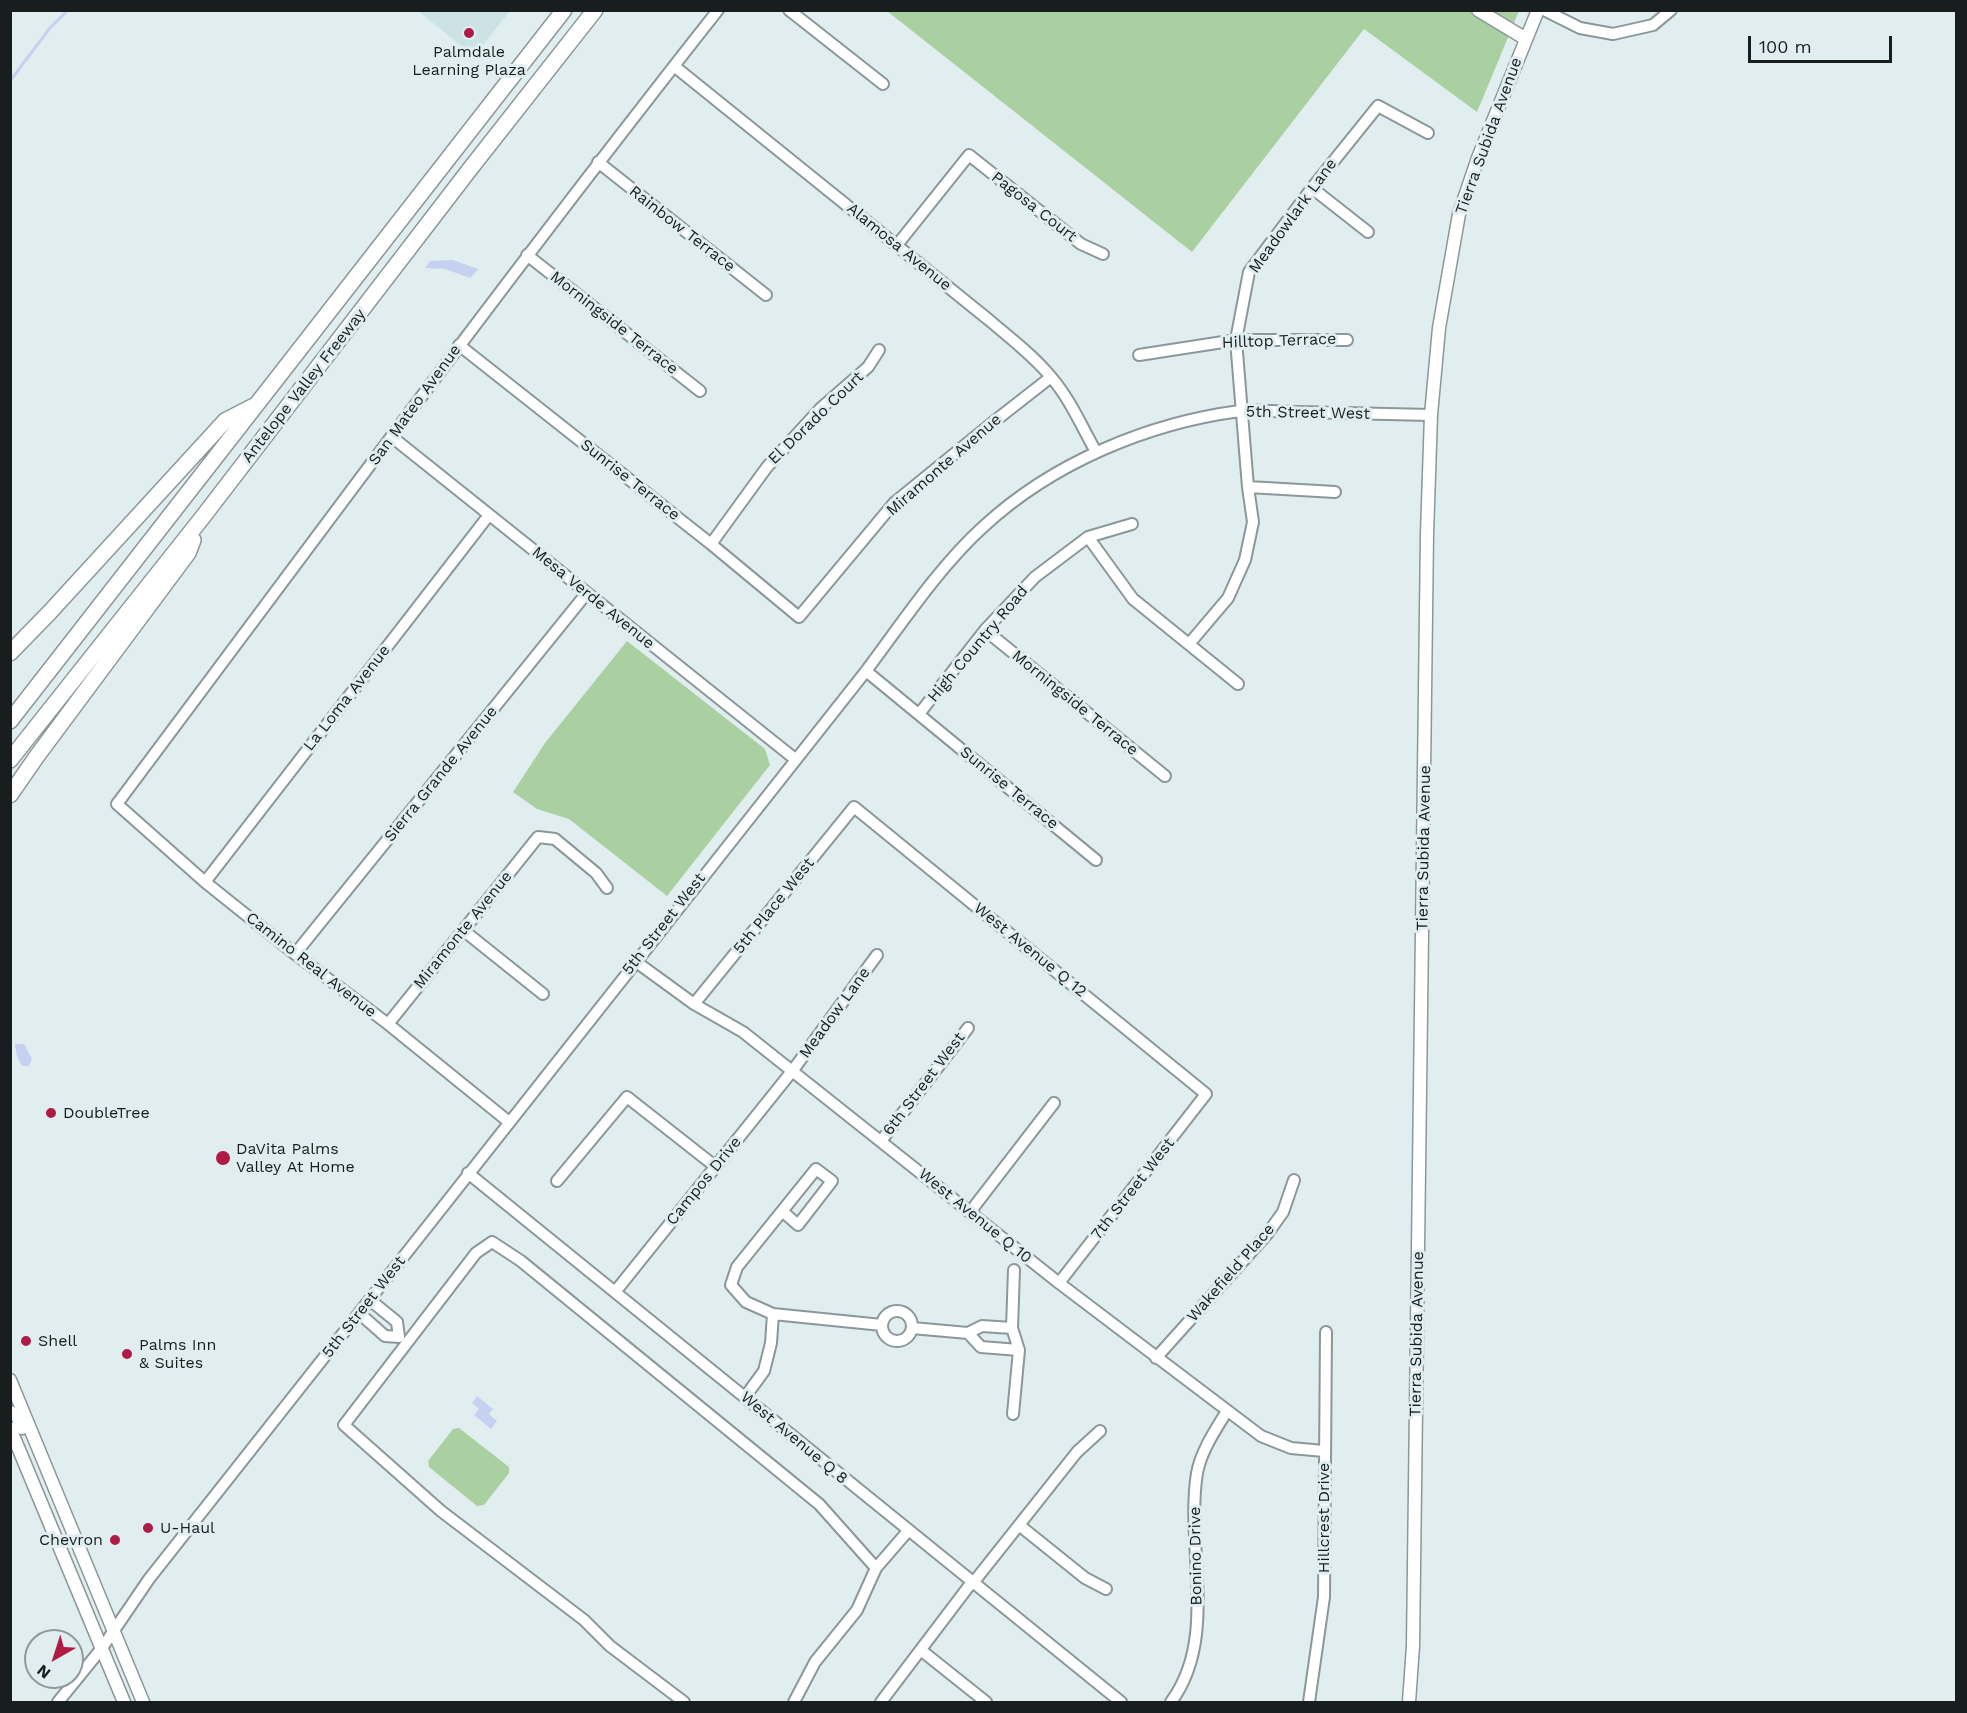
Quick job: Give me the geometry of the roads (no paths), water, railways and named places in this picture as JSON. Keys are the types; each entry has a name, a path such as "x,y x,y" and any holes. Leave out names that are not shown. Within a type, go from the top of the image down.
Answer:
{"highway":[{"name":"Antelope Valley Freeway","path":"10,721 564,10"},
{"name":"Antelope Valley Freeway","path":"10,760 202,518 595,10"},
{"path":"10,653 225,421 259,403"},
{"path":"10,795 188,553 202,518"}],"main road":[{"path":"1478,10 1526,39"},
{"name":"Tierra Subida Avenue","path":"1408,1702 1413,1646 1427,534 1431,415 1439,328 1459,214 1482,147 1538,10"},
{"path":"10,1380 15,1397 51,1474 143,1702"},
{"path":"10,1412 17,1416 36,1460 51,1474"},
{"path":"10,1428 124,1702"}],"street":[{"name":"San Mateo Avenue","path":"117,804 527,255 718,10"},
{"path":"789,10 883,84"},
{"path":"1544,10 1580,27 1613,33 1653,25 1671,10"},
{"name":"Alamosa Avenue","path":"674,66 897,245 1033,358 1051,377 1077,416 1096,452"},
{"name":"Meadowlark Lane","path":"1189,644 1228,598 1245,561 1253,522 1236,340 1249,272 1378,106 1428,134"},
{"name":"Pagosa Court","path":"897,245 969,155 1081,244 1103,254"},
{"name":"Rainbow Terrace","path":"598,162 766,296"},
{"path":"1312,188 1368,232"},
{"name":"Morningside Terrace","path":"527,255 700,391"},
{"name":"Hilltop Terrace","path":"1139,355 1236,340 1347,340"},
{"name":"Sunrise Terrace","path":"459,345 799,616"},
{"name":"El Dorado Court","path":"711,544 767,466 821,408 868,367 879,350"},
{"name":"Miramonte Avenue","path":"799,616 894,503 1051,377"},
{"name":"5th Street West","path":"58,1702 102,1647 149,1579 468,1173 866,671 930,586 983,526 1050,477 1096,452 1163,428 1242,411 1431,415"},
{"name":"Mesa Verde Avenue","path":"392,437 795,759"},
{"path":"1248,487 1335,492"},
{"name":"La Loma Avenue","path":"205,882 489,515"},
{"name":"High Country Road","path":"919,714 985,630 1035,577 1088,537 1132,524"},
{"path":"1088,537 1133,599 1238,684"},
{"name":"Sierra Grande Avenue","path":"295,954 586,594"},
{"name":"Morningside Terrace","path":"985,630 1165,776"},
{"name":"Sunrise Terrace","path":"866,671 1096,860"},
{"name":"Camino Real Avenue","path":"117,804 205,882 388,1024 509,1122"},
{"name":"5th Place West","path":"694,1004 854,807"},
{"name":"West Avenue Q 12","path":"854,807 1206,1094"},
{"name":"Miramonte Avenue","path":"388,1024 538,837 555,839 596,873 607,888"},
{"path":"463,930 543,994"},
{"name":"Meadow Lane","path":"793,1070 878,955"},
{"name":"West Avenue Q 10","path":"635,961 694,1004 743,1032 1059,1283 1261,1436 1291,1448 1324,1451"},
{"name":"6th Street West","path":"881,1141 968,1028"},
{"name":"Campos Drive","path":"615,1292 793,1070"},
{"name":"7th Street West","path":"1059,1283 1206,1094"},
{"path":"557,1180 627,1096 716,1167"},
{"path":"970,1212 1054,1103"},
{"path":"782,1212 798,1225 832,1182 816,1169 737,1267 731,1285 746,1302 773,1314 882,1325"},
{"name":"West Avenue Q 8","path":"468,1173 1120,1702"},
{"name":"Wakefield Place","path":"1156,1358 1268,1233 1283,1212 1294,1180"},
{"path":"684,1702 610,1646 584,1620 441,1511 344,1425 403,1340 476,1253 492,1242 521,1261 819,1504 876,1568"},
{"path":"1013,1414 1018,1350 1012,1328 1014,1270"},
{"path":"370,1299 397,1322 403,1340"},
{"path":"897,1311 909,1318 912,1328 909,1335 897,1341 888,1338 882,1330 882,1325 885,1316 897,1311"},
{"path":"359,1313 385,1336 403,1340"},
{"path":"745,1397 764,1371 769,1358 773,1314"},
{"path":"912,1328 968,1333 981,1326 1012,1328"},
{"name":"Hillcrest Drive","path":"1309,1702 1324,1597 1326,1332"},
{"path":"968,1333 981,1347 1018,1350"},
{"name":"Bonino Drive","path":"1171,1702 1178,1693 1190,1666 1197,1627 1194,1510 1197,1471 1211,1437 1227,1411"},
{"path":"881,1702 922,1651 972,1582 1077,1452 1100,1431"},
{"path":"1019,1525 1085,1578 1106,1589"},
{"path":"794,1702 815,1662 857,1610 876,1568 908,1531"},
{"path":"922,1651 986,1702"}],"water":[{"path":"453,260 478,269 470,278 445,269 425,268 430,261"},
{"path":"15,1044 24,1044 32,1059 29,1066 23,1066 19,1062"},
{"path":"477,1396 493,1409 489,1414 497,1421 491,1429 474,1415 479,1409 472,1403"}],"waterway":[{"path":"10,81 50,28 68,10"}],"place":[{"name":"Palmdale Learning Plaza","path":"469,33"},
{"name":"DoubleTree","path":"51,1113"},
{"name":"DaVita Palms Valley At Home","path":"223,1158"},
{"name":"Shell","path":"26,1341"},
{"name":"Palms Inn & Suites","path":"127,1354"},
{"name":"U-Haul","path":"148,1528"},
{"name":"Chevron","path":"115,1540"}]}
